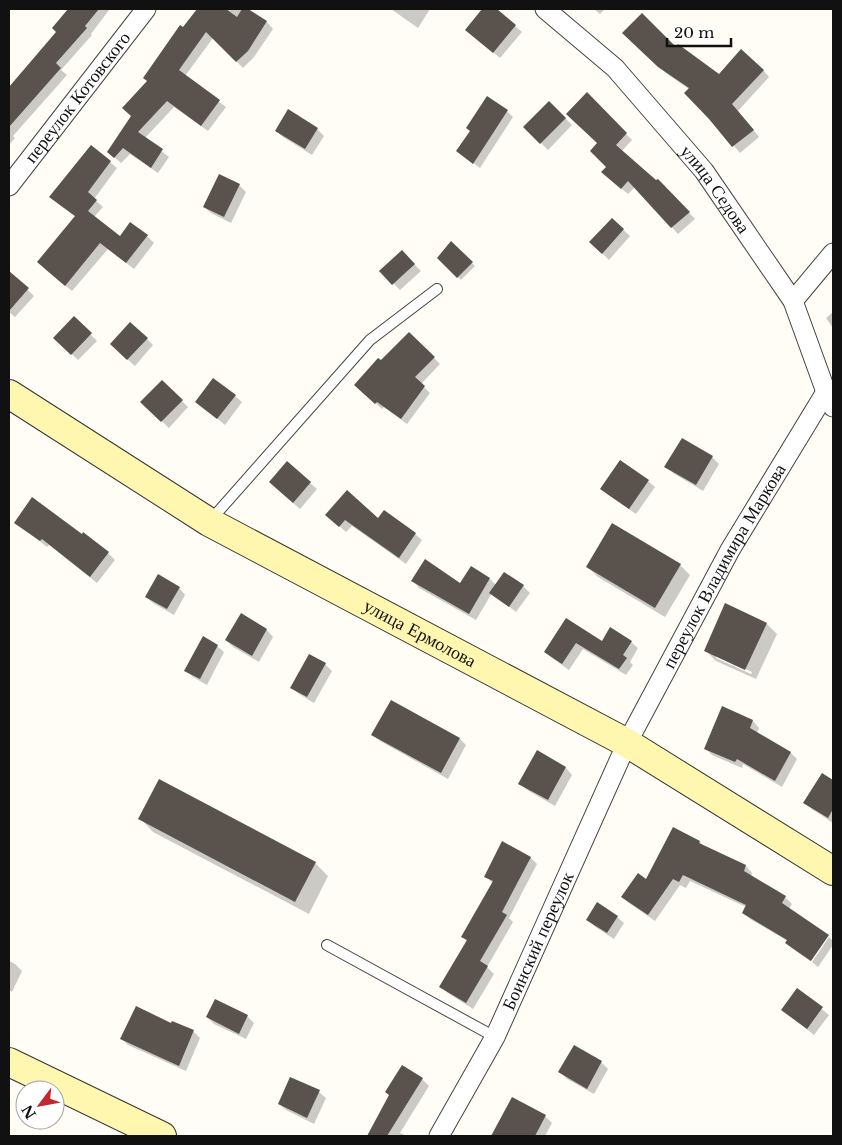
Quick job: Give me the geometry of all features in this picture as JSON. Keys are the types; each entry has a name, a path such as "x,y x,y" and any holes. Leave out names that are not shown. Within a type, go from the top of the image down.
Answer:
{"street":[{"name":"переулок Котовского","path":"9,186 146,9"},
{"name":"улица Седова","path":"545,9 615,68 704,171 792,301 830,399"},
{"path":"792,301 833,253"},
{"name":"улица Ермолова","path":"9,394 209,522 627,743 833,871"},
{"name":"переулок Владимира Маркова","path":"627,743 730,550 830,399"},
{"name":"Боинский переулок","path":"439,1136 494,1037 627,743"},
{"path":"9,1062 162,1136"}],"lane":[{"path":"209,522 370,340 437,289"},
{"path":"327,945 494,1037"}],"building":[{"path":"68,9 99,9 85,26 87,28 56,63 61,68 9,127 9,87 56,32 52,28"},
{"path":"197,9 226,9 237,17 242,9 248,9 267,21 248,51 236,62 206,32 179,70 220,100 201,126 167,101 138,132 163,149 151,168 123,148 114,158 107,152 131,116 122,108 147,81 143,78 180,25 183,27"},
{"path":"482,9 497,9 516,25 493,53 465,30"},
{"path":"642,13 676,47 678,44 719,74 741,49 764,70 732,104 754,130 732,147 684,93 689,88 658,67 622,33"},
{"path":"587,92 627,133 616,145 656,180 658,179 690,212 671,228 628,181 621,189 601,172 606,167 590,151 597,143 566,114"},
{"path":"487,96 508,110 473,164 456,151 470,131 466,128"},
{"path":"549,101 566,118 540,144 523,127"},
{"path":"288,109 318,128 305,149 275,131"},
{"path":"91,145 111,161 88,192 97,200 88,211 120,236 130,222 148,235 126,263 100,243 65,286 37,262 75,216 49,197"},
{"path":"219,174 240,184 224,217 203,207"},
{"path":"612,218 624,229 602,254 589,242"},
{"path":"451,241 473,262 457,278 437,258"},
{"path":"402,250 415,264 392,285 379,271"},
{"path":"9,271 29,288 9,311"},
{"path":"74,316 92,333 71,355 53,338"},
{"path":"130,322 148,338 127,360 110,344"},
{"path":"409,332 435,357 415,377 425,386 401,419 377,402 375,404 354,385 378,358 381,360"},
{"path":"213,378 236,395 217,419 195,402"},
{"path":"162,380 183,400 161,422 140,402"},
{"path":"682,438 713,456 696,485 664,467"},
{"path":"620,460 649,480 629,509 600,489"},
{"path":"287,461 311,482 293,503 269,482"},
{"path":"347,490 378,518 384,510 416,533 399,558 345,520 339,527 325,515"},
{"path":"32,497 109,552 90,577 42,539 40,541 14,523"},
{"path":"612,523 681,564 655,608 586,567"},
{"path":"425,559 460,583 471,566 490,578 469,614 411,581"},
{"path":"504,572 524,585 509,607 489,593"},
{"path":"158,574 180,587 167,609 145,597"},
{"path":"725,603 767,623 745,670 704,651"},
{"path":"241,613 267,629 252,656 225,640"},
{"path":"566,618 602,641 610,627 632,641 623,655 627,658 619,669 576,643 562,664 544,652"},
{"path":"203,636 218,645 200,679 184,671"},
{"path":"309,654 326,663 307,697 290,688"},
{"path":"391,700 460,738 441,773 371,735"},
{"path":"722,706 753,720 750,728 791,752 775,781 737,759 735,762 704,749"},
{"path":"537,750 566,767 548,800 518,784"},
{"path":"822,773 833,780 833,809 828,818 803,803"},
{"path":"159,779 316,862 295,902 138,819"},
{"path":"673,827 700,841 699,843 746,865 744,871 786,896 782,903 829,935 811,961 785,943 787,940 742,913 746,905 683,875 679,882 673,879 648,915 621,897 638,873 646,879"},
{"path":"502,841 531,857 502,912 507,915 480,961 488,966 466,1003 439,987 467,940 461,937 493,881 484,877"},
{"path":"597,902 618,916 607,933 586,920"},
{"path":"797,988 823,1007 807,1029 781,1010"},
{"path":"215,999 248,1015 239,1034 206,1017"},
{"path":"136,1006 171,1023 172,1021 194,1030 179,1066 120,1039"},
{"path":"574,1045 602,1061 587,1089 558,1072"},
{"path":"402,1065 423,1078 387,1136 367,1136 389,1095 385,1092"},
{"path":"290,1077 320,1090 307,1118 278,1104"},
{"path":"512,1097 546,1115 535,1136 491,1136"}]}
